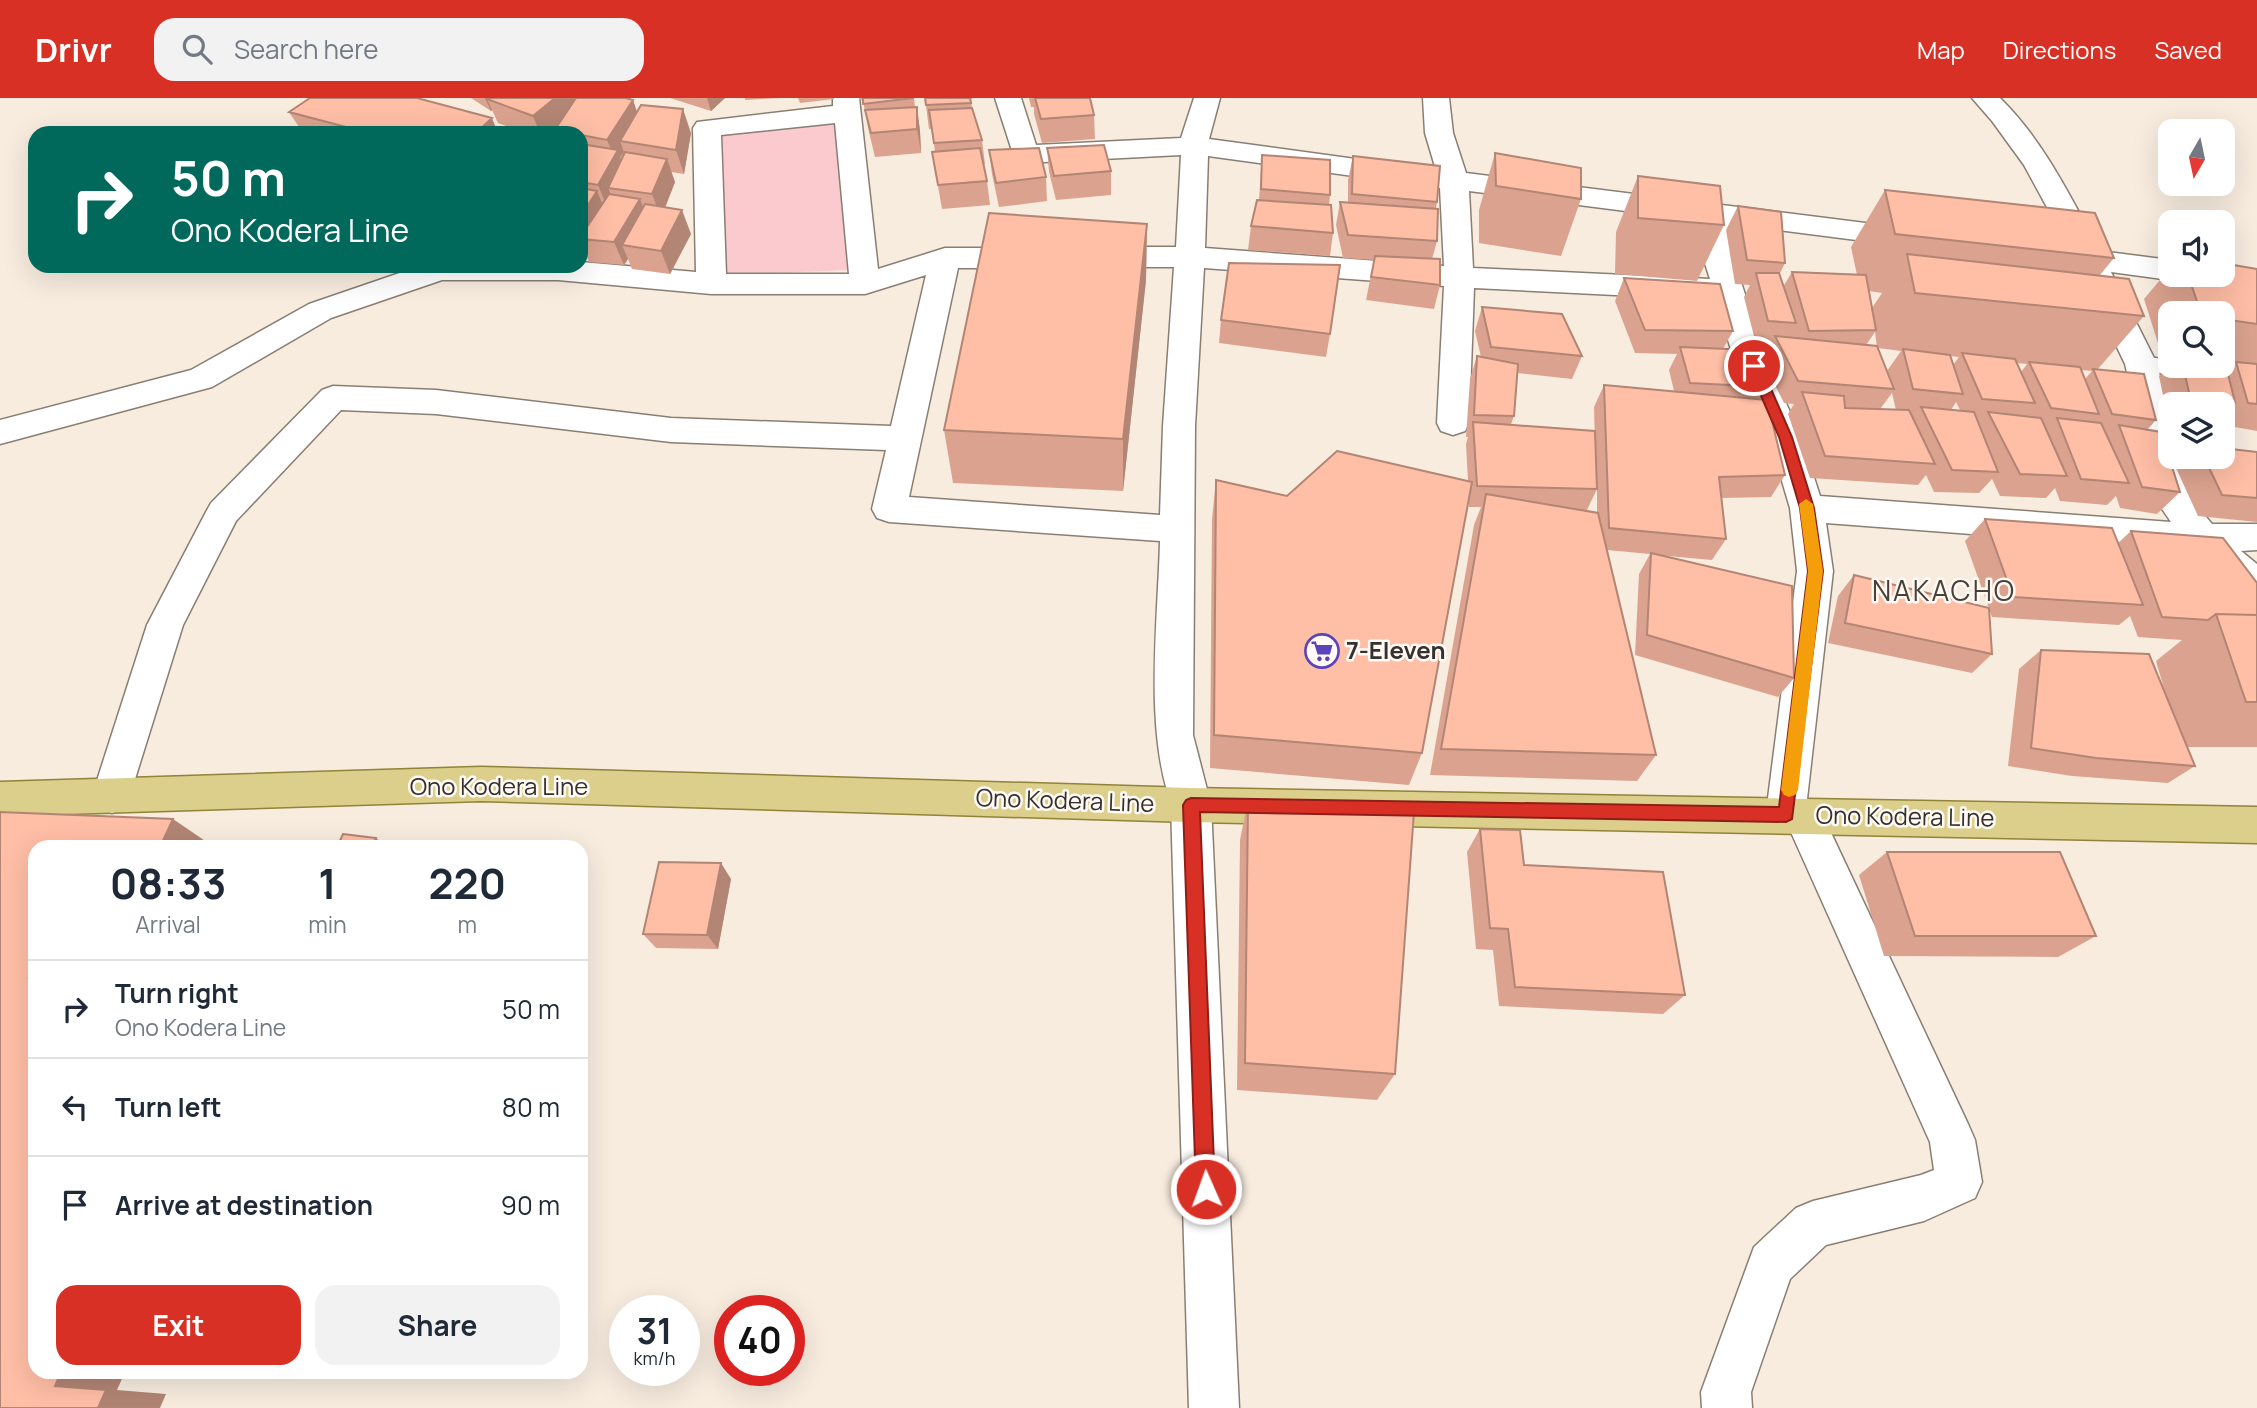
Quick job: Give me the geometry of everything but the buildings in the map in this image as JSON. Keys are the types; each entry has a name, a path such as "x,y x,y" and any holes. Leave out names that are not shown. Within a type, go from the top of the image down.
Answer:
{"main road":[{"name":"Ono Kodera Line","path":"0,799 481,783 1191,805 2257,825"}],"street":[{"path":"1008,98 1025,154 1196,146 1454,181 1939,240"},
{"path":"1207,98 1195,138 1179,426 1174,735 1191,805 1214,1408"},
{"path":"1436,98 1439,134 1454,181 1459,277 1453,423"},
{"path":"1985,98 2002,115 2037,163 2090,258 2136,380 2175,503 2203,538 2257,586"},
{"path":"711,284 706,128 847,105 865,284"},
{"path":"1719,213 1715,248 1748,352 1785,437 1807,508 1815,571 1795,815 1952,1140 1959,1182 1924,1198 1813,1226 1771,1264 1726,1392 1727,1408"},
{"path":"2035,252 2158,268"},
{"path":"588,273 711,284 865,284 946,258 1190,257 1459,277 1728,290"},
{"path":"946,258 889,509 1177,529"},
{"path":"0,432 201,379 320,312 431,273"},
{"path":"112,796 165,625 223,512 333,398 436,402 671,430 905,439"},
{"path":"1807,508 2203,538 2257,537"}],"lane":[{"path":"2136,380 2257,380"}],"shaded area":[{"path":"836,124 850,270 725,275 716,132"}],"slow traffic":[{"path":"1789,790 1815,571 1806,504"}],"place":[{"name":"7-Eleven","path":"1322,651"}],"district":[{"name":"NAKACHO","path":"1944,591"}],"route":[{"path":"1206,1189 1191,805 1786,814 1815,571 1807,508 1785,437 1754,366"}]}
